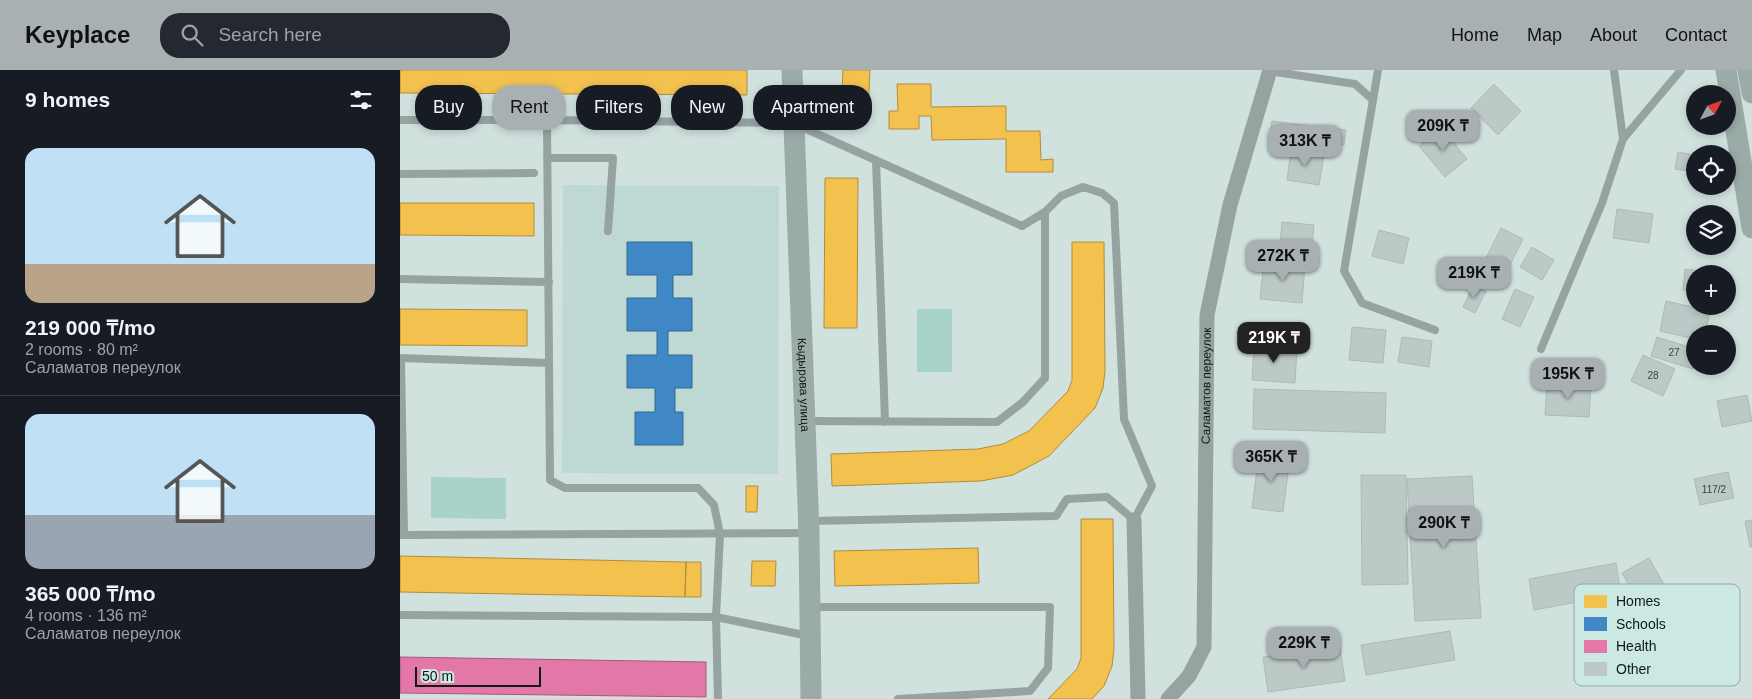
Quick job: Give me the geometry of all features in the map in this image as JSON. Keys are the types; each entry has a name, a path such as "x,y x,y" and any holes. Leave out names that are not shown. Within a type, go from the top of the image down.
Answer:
{"street":[{"name":"Кыдырова улица","path":"792,70 792,85"},
{"name":"Саламатов переулок","path":"1168,699 1189,676 1204,647 1207,315 1230,205 1269,70"},
{"path":"1726,70 1752,228"},
{"path":"1748,70 1752,93"},
{"name":"Кыдырова улица","path":"793,130 808,527 811,699"},
{"path":"1134,520 1138,699"}],"lane":[{"path":"1269,70 1356,84 1373,100"},
{"path":"1378,70 1344,271 1362,303 1435,330"},
{"path":"1614,70 1623,139"},
{"path":"1541,349 1602,203 1623,139 1681,70"},
{"path":"400,120 492,120"},
{"path":"566,120 753,123"},
{"path":"547,130 550,480 565,488 698,488 714,505 720,534 716,617 718,699"},
{"path":"549,363 400,358 402,535 720,534 808,527 1056,516 1067,499 1107,497 1134,520 1152,486 1124,420 1114,203 1102,193 1083,188 1061,196 1045,212 1022,226 809,130"},
{"path":"548,158 613,158 608,231"},
{"path":"876,160 885,422"},
{"path":"400,174 534,173"},
{"path":"804,421 997,422 1022,402 1045,378 1045,212"},
{"path":"400,279 548,282"},
{"path":"809,608 1050,607 1048,668 1030,690 898,699"},
{"path":"400,615 716,617 809,636"}],"shaded area":[{"path":"563,185 779,186 778,474 562,473"},
{"path":"917,309 952,309 952,372 917,372"},
{"path":"431,477 506,478 506,519 431,518"}],"building: Homes":[{"path":"400,70 747,70 747,95 743,95 743,85 671,85 671,95 661,95 661,85 576,85 576,94 566,94 566,85 492,85 492,94 482,93 482,85 415,85 415,93 400,93"},
{"path":"843,70 870,70 869,85 842,85"},
{"path":"897,84 931,84 931,107 1006,106 1006,131 1040,131 1041,160 1053,159 1053,172 1006,172 1006,139 932,140 931,116 919,116 919,129 889,129 889,111 898,111"},
{"path":"825,178 858,178 857,328 824,328"},
{"path":"400,203 534,203 534,236 400,235"},
{"path":"1072,242 1104,242 1105,371 1103,388 1095,408 1049,456 1013,475 981,481 832,486 831,454 978,449 1003,444 1029,431 1068,391 1072,380"},
{"path":"400,309 527,310 527,346 400,345"},
{"path":"746,486 758,486 757,512 746,512"},
{"path":"1081,519 1113,519 1114,649 1112,666 1104,686 1092,699 1048,699 1077,669 1081,658"},
{"path":"978,548 979,583 835,586 834,551"},
{"path":"400,556 686,562 685,597 400,592"},
{"path":"752,561 776,561 775,586 751,586"},
{"path":"686,562 701,562 701,597 685,597"}],"building: Schools":[{"path":"627,242 692,242 692,275 673,275 673,298 692,298 692,331 668,331 668,355 692,355 692,388 675,388 675,412 683,412 683,445 635,445 635,412 655,412 655,388 627,388 627,355 657,355 657,331 627,331 627,298 657,298 657,275 627,275"}],"building: Health":[{"path":"400,657 706,662 706,697 400,693"}],"building: Other":[{"path":"1494,84 1521,111 1498,135 1471,108"},
{"path":"1272,121 1346,130 1344,145 1270,136"},
{"path":"1441,127 1467,159 1445,177 1419,146"},
{"path":"1291,150 1324,155 1319,185 1287,180"},
{"path":"1678,152 1686,153 1686,171 1675,169"},
{"path":"1617,209 1653,214 1649,243 1613,238"},
{"path":"1282,222 1314,225 1311,257 1279,254"},
{"path":"1501,228 1523,239 1506,273 1484,262"},
{"path":"1379,230 1409,238 1403,264 1372,256"},
{"path":"1532,247 1554,260 1542,280 1520,267"},
{"path":"1264,261 1305,265 1302,303 1260,299"},
{"path":"1685,269 1686,290 1683,290"},
{"path":"1473,286 1486,291 1475,313 1463,307"},
{"path":"1515,289 1534,297 1520,327 1502,319"},
{"path":"1666,301 1686,306 1686,315 1709,315 1707,325 1686,325 1686,337 1660,331"},
{"path":"1352,327 1386,330 1383,363 1349,360"},
{"path":"1402,337 1432,341 1429,367 1398,362"},
{"path":"1657,337 1686,346 1686,367 1651,356"},
{"path":"1254,346 1297,349 1295,383 1252,380"},
{"path":"1643,355 1675,369 1663,396 1631,381"},
{"path":"1547,382 1591,385 1589,417 1545,415"},
{"path":"1254,389 1386,393 1385,433 1253,429"},
{"path":"1747,395 1752,421 1722,427 1717,401"},
{"path":"1259,454 1290,458 1283,512 1252,508"},
{"path":"1728,472 1734,498 1700,505 1694,479"},
{"path":"1361,475 1406,475 1408,584 1362,585"},
{"path":"1472,476 1481,618 1415,621 1407,479"},
{"path":"1752,520 1752,547 1750,547 1745,521"},
{"path":"1649,558 1664,584 1628,584 1622,573"},
{"path":"1616,563 1619,584 1574,584 1574,603 1534,610 1529,579"},
{"path":"1450,631 1455,660 1366,675 1361,645"},
{"path":"1340,647 1345,681 1268,692 1263,657"}]}
